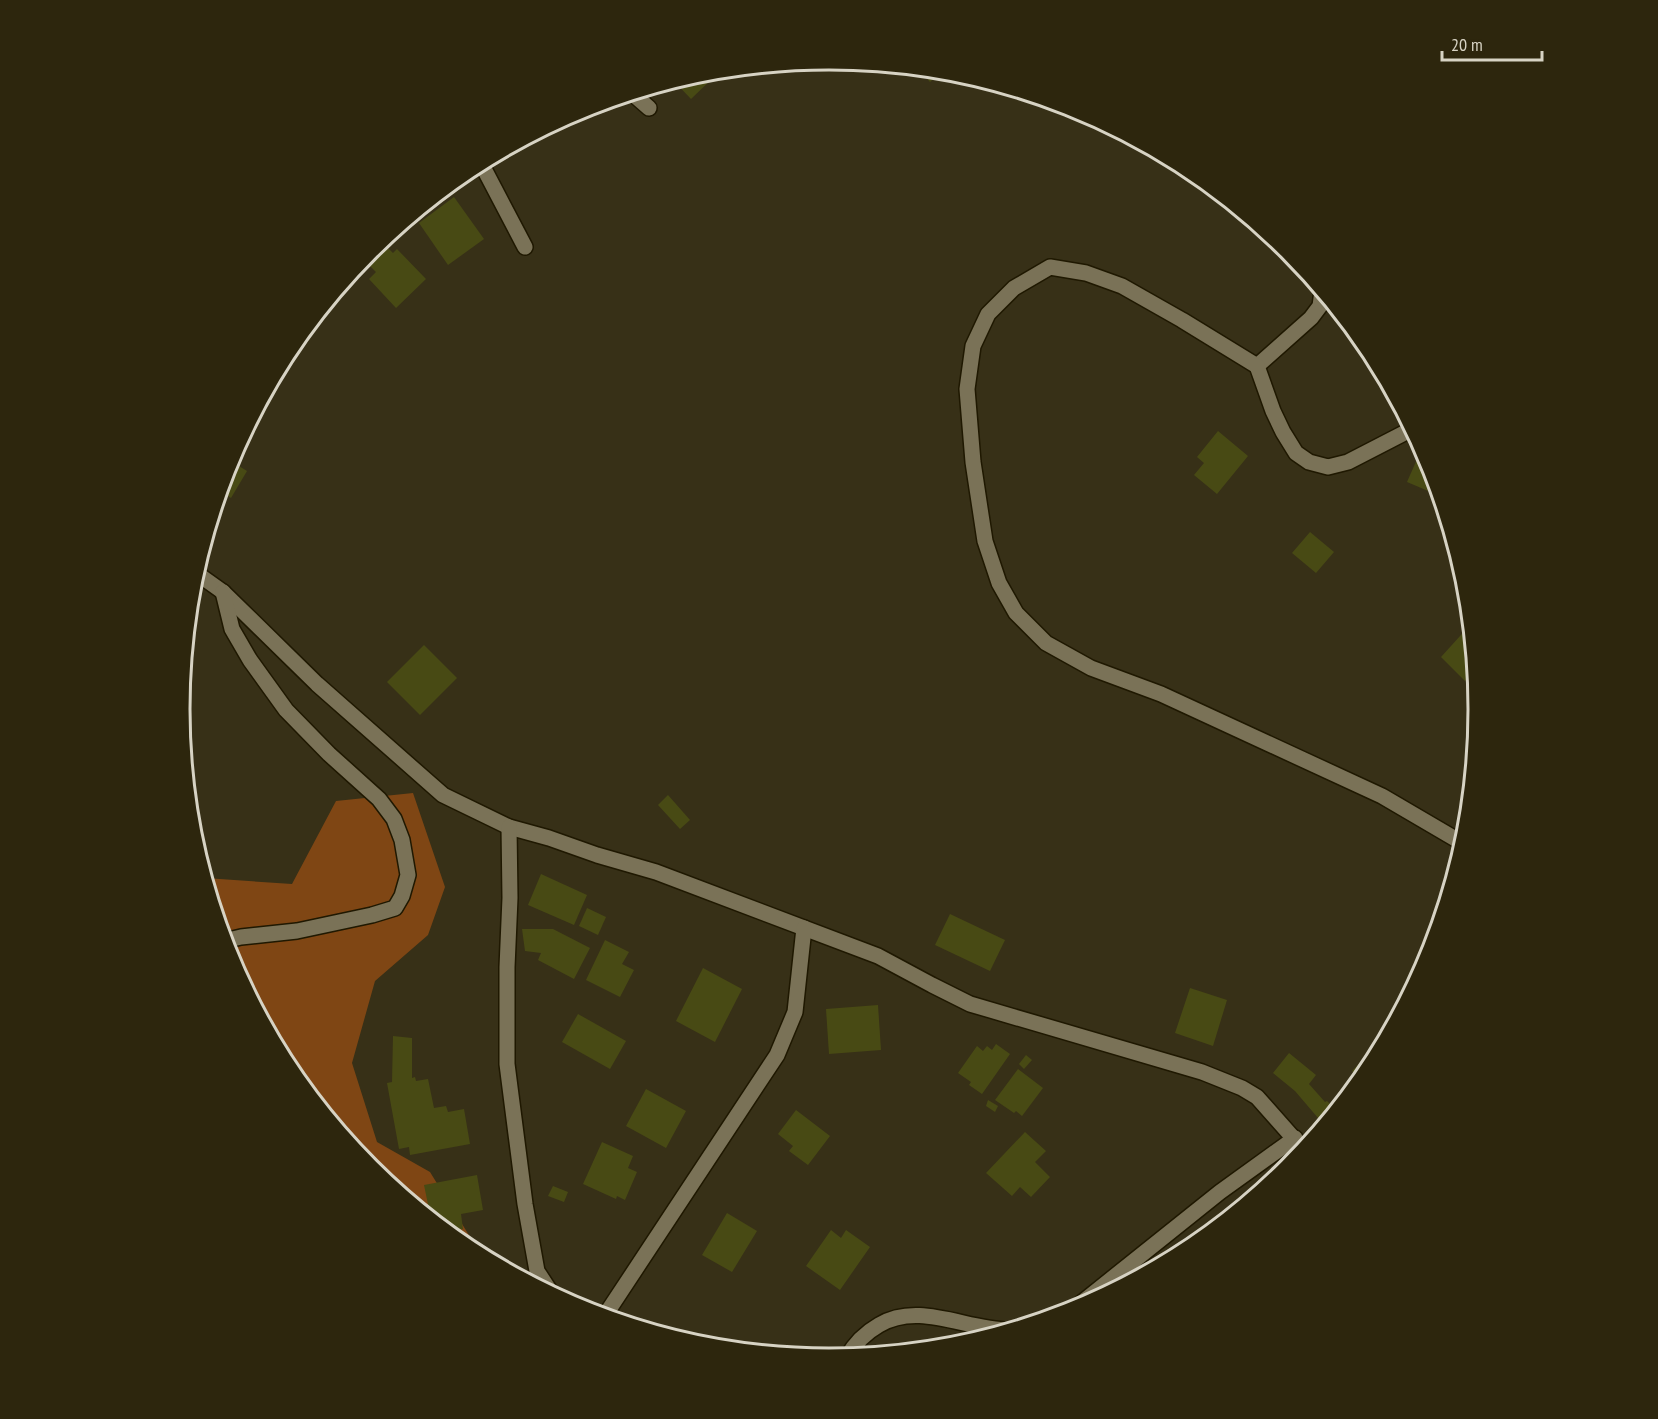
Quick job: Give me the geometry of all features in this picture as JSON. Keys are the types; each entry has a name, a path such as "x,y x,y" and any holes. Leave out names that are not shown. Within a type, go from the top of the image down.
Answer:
{"street":[{"path":"639,99 649,108"},
{"path":"485,171 525,247"},
{"path":"1405,433 1348,462 1328,467 1309,462 1296,453 1283,432 1257,366 1122,286 1086,273 1050,267 1014,288 988,314 973,346 966,389 973,462 985,541 999,583 1016,613 1046,643 1091,668 1171,699 1382,796 1455,839"},
{"path":"1257,366 1311,318 1321,302"},
{"path":"204,578 223,592 317,684 443,795 509,827 656,872 878,956 970,1004 1202,1072 1242,1088 1257,1097 1298,1143"},
{"path":"223,592 232,629 250,660 280,701 329,754 379,799 394,819 402,840 408,875 402,896 395,908 297,931 233,939"},
{"path":"509,827 507,1064 525,1204 537,1271 544,1282"},
{"path":"609,1309 777,1055 795,1012 804,928"},
{"path":"1099,1289 1220,1192 1294,1147"},
{"path":"852,1347 873,1328 889,1319 907,1314 987,1329"}],"shaded area":[{"path":"413,793 445,887 428,935 375,981 352,1063 377,1142 430,1172 471,1239 408,1190 377,1161 322,1098 298,1065 256,992 224,915 213,879 292,884 336,801"}],"building":[{"path":"708,82 691,99 681,88"},
{"path":"454,197 484,239 448,265 419,223"},
{"path":"388,248 393,253 397,249 426,279 396,308 369,279 376,272 370,266"},
{"path":"1218,431 1248,456 1217,494 1194,475 1204,463 1197,457"},
{"path":"1417,460 1429,491 1407,482"},
{"path":"239,466 247,471 231,498 227,496"},
{"path":"1310,532 1334,552 1316,573 1292,553"},
{"path":"1464,632 1467,679 1465,681 1441,657"},
{"path":"424,645 457,678 420,715 387,682"},
{"path":"668,795 690,820 680,829 658,805"},
{"path":"541,874 587,895 574,925 528,905"},
{"path":"587,908 606,917 598,935 579,926"},
{"path":"950,914 1005,940 990,971 935,945"},
{"path":"522,929 553,929 590,948 574,979 538,960 541,953 525,951"},
{"path":"605,940 629,952 622,964 634,970 620,997 586,980"},
{"path":"703,968 742,989 715,1042 676,1021"},
{"path":"1190,988 1227,1000 1213,1046 1175,1033"},
{"path":"878,1005 881,1050 829,1054 826,1009"},
{"path":"578,1014 626,1041 610,1069 562,1042"},
{"path":"393,1036 412,1038 412,1078 415,1077 416,1081 428,1079 434,1108 446,1106 448,1112 464,1109 470,1144 410,1155 409,1147 399,1149 387,1083 392,1082"},
{"path":"996,1044 1010,1054 982,1094 958,1073 977,1046 983,1051 987,1046 992,1050"},
{"path":"1289,1053 1316,1075 1309,1084 1325,1102 1331,1105 1319,1119 1295,1091 1273,1073"},
{"path":"1026,1055 1032,1060 1024,1069 1019,1064"},
{"path":"1364,1058 1354,1073 1352,1071"},
{"path":"1018,1069 1043,1088 1022,1116 995,1100"},
{"path":"646,1089 686,1111 666,1148 626,1126"},
{"path":"988,1100 998,1106 995,1112 986,1106"},
{"path":"796,1110 830,1136 808,1165 789,1151 793,1146 778,1134"},
{"path":"1025,1132 1046,1151 1035,1162 1050,1177 1031,1197 1020,1187 1012,1196 986,1173"},
{"path":"602,1142 633,1156 628,1168 637,1172 625,1200 617,1196 616,1199 583,1184"},
{"path":"477,1175 483,1210 461,1214 463,1229 459,1230 428,1207 424,1185"},
{"path":"553,1186 568,1192 564,1202 548,1196"},
{"path":"727,1213 757,1231 732,1272 702,1255"},
{"path":"831,1230 841,1238 846,1230 870,1247 840,1290 806,1266"}]}
